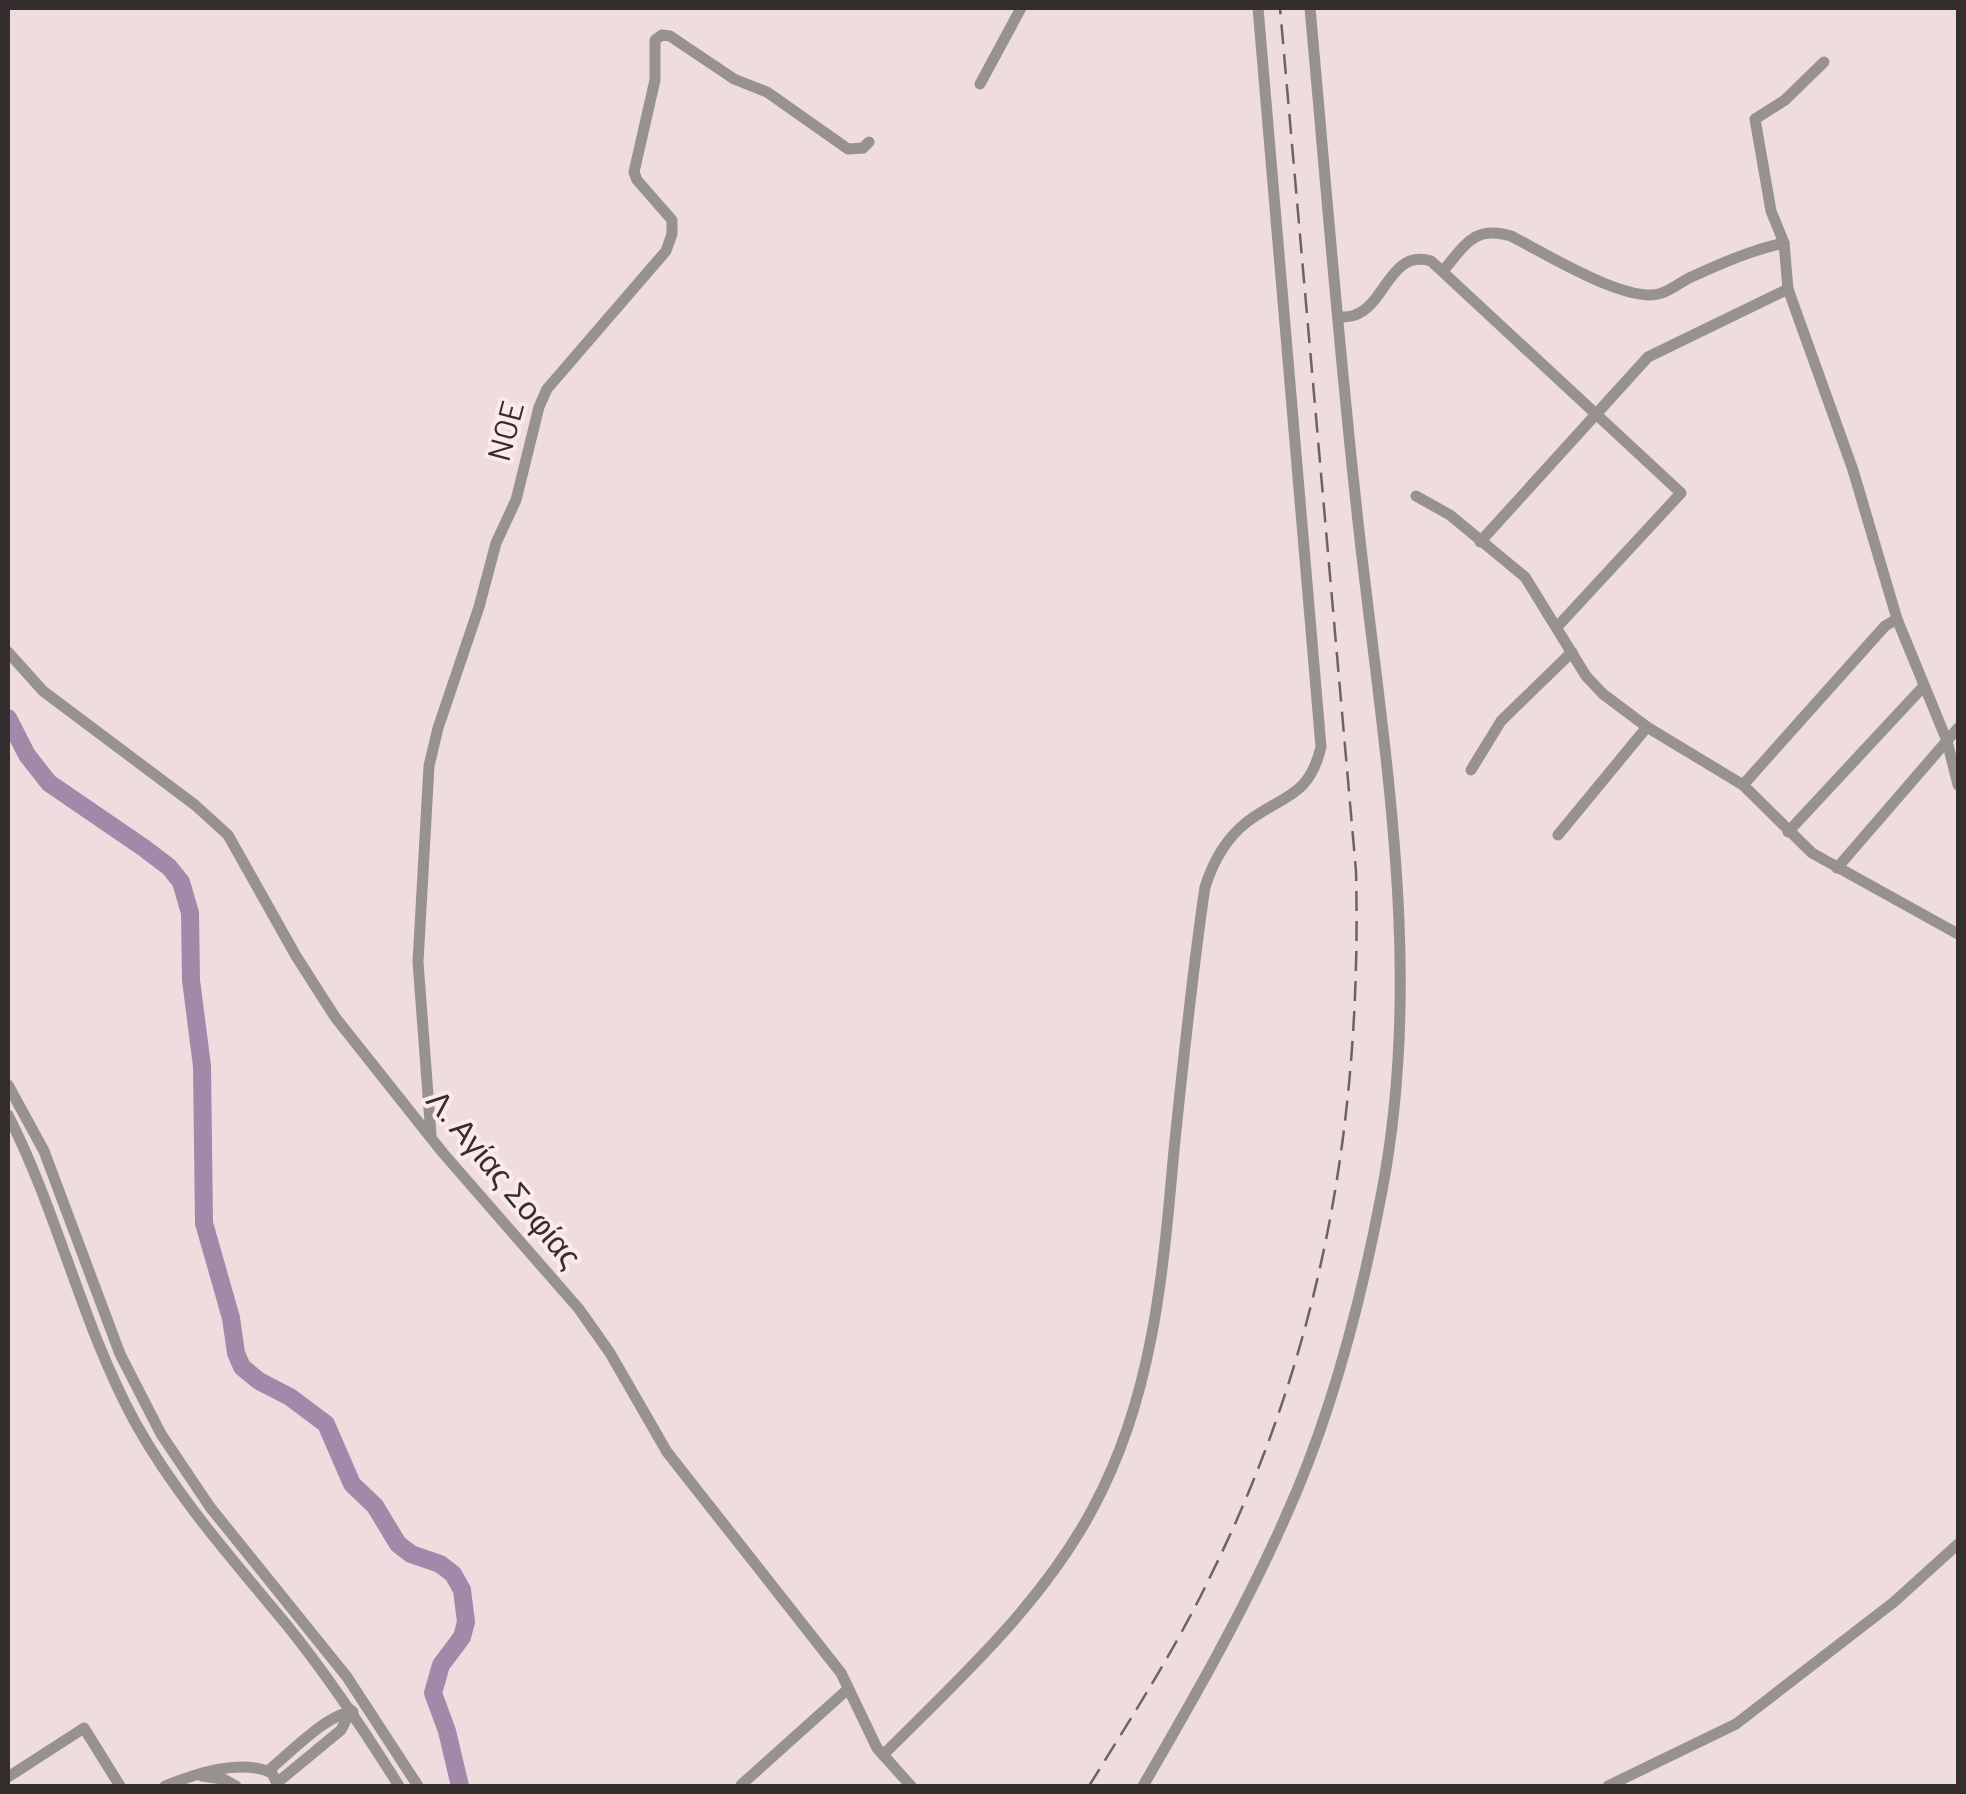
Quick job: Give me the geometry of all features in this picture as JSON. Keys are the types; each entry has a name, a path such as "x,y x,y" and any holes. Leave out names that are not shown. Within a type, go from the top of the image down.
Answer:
{"street":[{"path":"980,84 1021,8"},
{"path":"883,1755 1033,1596 1092,1510 1107,1479 1140,1391 1152,1339 1163,1271 1205,887 1210,870 1231,836 1257,815 1300,790 1314,772 1321,747 1258,8"},
{"path":"1143,1786 1240,1614 1287,1514 1320,1431 1350,1334 1383,1188 1399,1055 1400,889 1356,503 1310,8"},
{"name":"NOE","path":"431,1135 418,962 429,766 496,543 516,500 547,389 638,285 670,242 672,220 634,172 655,80 655,40 662,34 670,36 734,79 767,92 848,149 863,148 868,142"},
{"path":"1824,62 1786,100 1755,118 1771,210 1784,243 1788,289 1852,470 1897,619 1947,741 1958,785"},
{"path":"1443,271 1472,238 1495,231 1625,291 1649,296 1726,262 1784,243"},
{"path":"1339,317 1357,315 1371,304 1388,278 1405,263 1418,257 1430,261 1680,493 1557,628"},
{"path":"1480,542 1648,357 1788,289"},
{"path":"1416,496 1450,515 1525,576 1586,676 1603,694 1647,727 1742,785 1812,853 1958,934"},
{"path":"1742,785 1885,626 1897,619"},
{"name":"Λ. Αγίας Σοφίας","path":"8,652 43,690 196,805 228,835 335,1017 579,1310 610,1352 668,1452 841,1673 883,1755 911,1786"},
{"path":"1470,770 1501,721 1572,652"},
{"path":"1788,832 1923,687"},
{"path":"1558,834 1647,727"},
{"path":"1837,868 1958,728"},
{"path":"8,1085 44,1152 120,1354 161,1434 210,1506 357,1692 418,1786"},
{"path":"8,1115 34,1170 96,1338 137,1425 200,1520 331,1684 399,1786"},
{"path":"1608,1786 1736,1724 1894,1602 1958,1544"},
{"path":"322,1727 331,1710 331,1684"},
{"path":"741,1785 848,1689"},
{"path":"164,1786 205,1770 264,1770 278,1784 347,1724 357,1692"},
{"path":"183,1779 215,1777 240,1786 248,1774 264,1770 338,1714 372,1714"},
{"path":"8,1776 84,1728 120,1786"},
{"path":"331,1738 357,1736 372,1744"}],"waterway":[{"path":"8,718 27,755 49,783 144,848 181,882 190,913 191,980 202,1066 204,1223 231,1318 236,1353 242,1367 259,1381 290,1397 326,1424 352,1484 375,1506 398,1544 411,1554 440,1564 453,1574 462,1590 466,1622 462,1637 441,1665 433,1693 460,1786"}],"railway":[{"path":"1089,1786 1182,1631 1249,1492 1281,1407 1307,1320 1342,1145 1356,964 1356,871 1280,8"}]}
